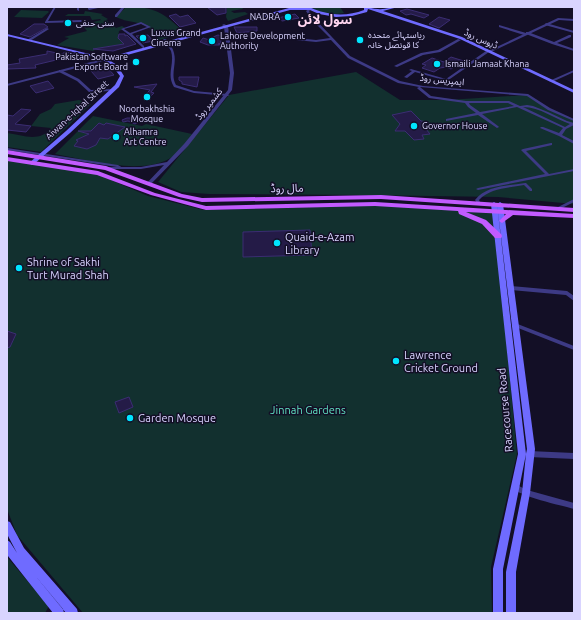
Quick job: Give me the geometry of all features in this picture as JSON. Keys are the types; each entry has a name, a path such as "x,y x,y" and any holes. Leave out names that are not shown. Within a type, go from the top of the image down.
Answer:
{"main road":[{"path":"7,35 107,58 225,26 288,7"},
{"path":"358,14 366,11 366,7"},
{"name":"ڈیوس روڈ","path":"366,7 459,40 488,52 574,93"},
{"path":"379,12 390,7"},
{"path":"379,12 396,7"},
{"name":"ڈیوس روڈ","path":"225,26 290,9 309,8 331,15 379,12 444,32 574,93"},
{"path":"115,64 118,58 124,53 142,46 215,30 225,26"},
{"path":"215,30 228,33"},
{"path":"87,54 124,53"},
{"path":"94,54 107,58"},
{"name":"Aiwan-e-Iqbal Street","path":"41,158 122,79 115,64 107,58"},
{"name":"مال روڈ","path":"7,152 106,168 181,196 202,200 381,197 478,202 512,212 574,216"},
{"name":"مال روڈ","path":"7,159 41,158 98,173 153,194 206,208 375,204 444,208 497,207 558,208 574,210"},
{"name":"Racecourse Road","path":"497,207 502,221 531,455 526,493 511,572 511,613"},
{"name":"Racecourse Road","path":"497,207 498,236 522,454 498,569 498,613"},
{"path":"444,208 474,217 484,222 498,236"},
{"path":"502,221 512,212"},
{"path":"7,525 20,551 56,608"},
{"path":"7,545 11,553 56,608 73,613"}],"street":[{"path":"55,7 46,22 81,21"},
{"path":"89,7 89,9 97,8"},
{"path":"116,16 124,7"},
{"name":"ایمپریس روڈ","path":"309,8 307,11 331,39 352,59 399,82 423,87 528,95 573,123"},
{"path":"406,77 413,70 446,80 488,52 546,24 561,18 574,20"},
{"path":"130,34 150,27 141,23 122,29 130,34 142,46"},
{"path":"546,24 574,32"},
{"name":"کشمیر روڈ","path":"148,184 171,161 227,95 232,81 228,33 225,26"},
{"path":"500,26 574,50"},
{"path":"29,40 48,29"},
{"path":"553,43 570,36"},
{"path":"287,38 316,40 331,39"},
{"path":"396,66 422,54 439,51 459,40"},
{"path":"166,41 174,53 172,78 175,86 194,92 227,95"},
{"path":"7,85 107,58"},
{"path":"551,81 574,70"},
{"path":"60,71 78,80 90,91 111,90"},
{"path":"399,82 420,89 427,97 466,102 509,102 565,128"},
{"path":"466,102 497,126"},
{"path":"447,120 519,106 534,106 550,116 573,123"},
{"path":"560,135 565,128 573,123"},
{"path":"542,128 560,135 574,143"},
{"path":"547,174 523,150 551,144"},
{"path":"7,149 41,158 118,166 121,168"},
{"path":"106,168 148,168 171,161"},
{"path":"478,189 547,174 574,170"},
{"path":"478,202 477,200 482,194 492,191 525,184 531,190"},
{"path":"558,208 574,200"},
{"path":"511,288 567,294 574,299"},
{"path":"515,325 534,334 574,348"},
{"path":"522,454 574,456"},
{"path":"515,487 526,493 574,506"}],"green space":[{"path":"126,7 145,8 158,12 164,15 184,32 157,41 157,35 147,26 116,17"},
{"path":"227,7 242,7 243,9 231,11 234,13 245,12 248,14 228,21 226,17"},
{"path":"311,7 340,7 344,13 327,13"},
{"path":"21,10 49,12 42,18 14,17"},
{"path":"85,11 103,14 101,15 108,19 106,20 116,28 122,26 125,28 119,31 118,38 124,41 124,44 99,48 93,51 57,45 69,38 64,37 87,31 82,25 101,20 92,20 90,16 65,16 68,14 84,14"},
{"name":"Governor House","path":"356,72 400,100 447,100 528,95 549,109 574,120 574,204 498,197 209,194 181,192 158,182 229,95"},
{"path":"79,100 91,104 41,152 7,147 7,133 36,137 47,133 51,128 31,126 40,114 51,109 55,104"},
{"path":"93,116 142,126 146,124 192,134 177,154 162,162 148,165 116,165 55,154"},
{"name":"Jinnah Gardens","path":"7,160 97,174 148,196 204,210 376,205 494,211 517,454 491,567 492,613 83,613 17,535 7,509"},
{"path":"7,557 49,606 45,613 7,613"}],"building":[{"path":"207,7 226,7 226,13 217,15"},
{"path":"407,9 429,15 424,18 411,14 406,15 400,11"},
{"path":"176,14 180,17 188,15 196,23 180,27 169,16"},
{"path":"295,14 299,18 282,21 278,18"},
{"path":"439,17 450,20 439,28 429,24"},
{"path":"34,24 44,24 48,27 30,37 20,34"},
{"path":"234,27 257,27 257,31 237,33"},
{"path":"119,34 125,34 125,36 127,35 136,44 113,51 93,49 124,44 118,38"},
{"path":"148,35 153,41 143,43 136,36"},
{"path":"218,35 221,36 221,43 218,44 221,45 208,45 200,42 203,38 213,41 213,37"},
{"path":"47,51 62,54 65,52 88,57 85,59 73,56 35,65 36,68 7,69 7,65 20,63 19,59 47,54"},
{"name":"Ismaili Jamaat Khana","path":"451,57 467,62 461,67 457,65 451,69 446,67 440,68 434,72 422,68 426,65 422,64 432,58 444,62"},
{"path":"106,66 114,75 98,79 91,71"},
{"path":"179,77 199,77 197,87 182,84"},
{"path":"48,81 54,88 36,93 30,86"},
{"path":"157,84 151,92 154,93 146,101 144,96 150,90 134,87"},
{"path":"21,109 31,110 15,124 31,126 26,132 7,130 7,115 13,116"},
{"name":"Governor House","path":"411,111 421,121 428,122 430,125 426,129 430,134 422,135 424,139 414,140 405,131 395,131 400,124 392,115"},
{"path":"127,118 142,120 135,124 128,121 123,122 122,120"},
{"path":"99,123 104,125 106,123 125,127 108,139 100,138 96,145 87,149 74,146 78,141 76,140 89,134 78,131 91,131"},
{"name":"Quaid-e-Azam Library","path":"310,230 312,255 243,257 243,232"},
{"path":"7,331 16,334 10,347 7,348"},
{"path":"129,397 133,407 119,413 115,402"}],"place":[{"name":"NADRA","path":"288,17"},
{"name":"سنی حنفی","path":"68,23"},
{"name":"Luxus Grand Cinema","path":"143,38"},
{"name":"ریاستہائے متحدہ کا قونصل خانہ","path":"360,40"},
{"name":"Lahore Development Authority","path":"212,41"},
{"name":"Pakistan Software Export Board","path":"136,62"},
{"name":"Ismaili Jamaat Khana","path":"437,64"},
{"name":"Noorbakhshia Mosque","path":"147,97"},
{"name":"Governor House","path":"414,126"},
{"name":"Alhamra Art Centre","path":"116,137"},
{"name":"Quaid-e-Azam Library","path":"277,243"},
{"name":"Shrine of Sakhi Turt Murad Shah","path":"19,268"},
{"name":"Lawrence Cricket Ground","path":"396,361"},
{"name":"Garden Mosque","path":"130,418"}],"district":[{"name":"سول لائن","path":"325,19"}]}
